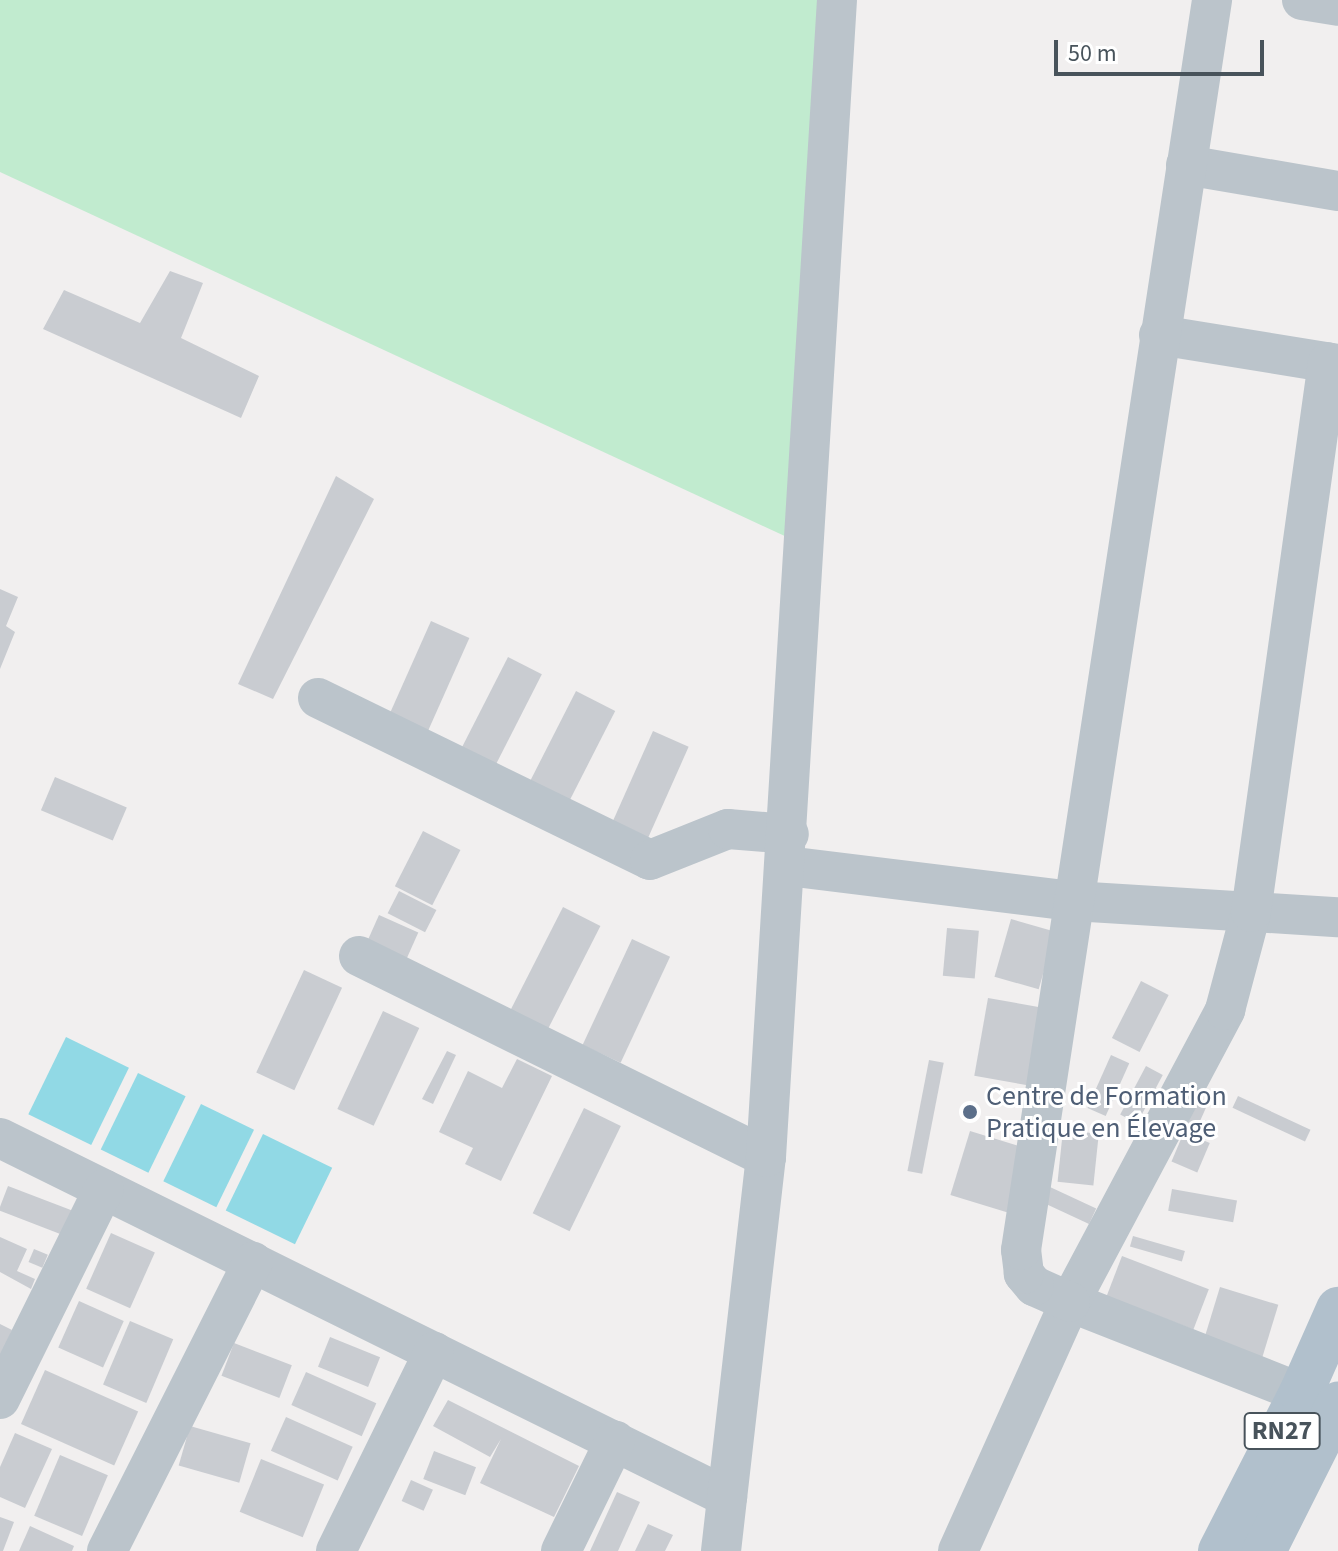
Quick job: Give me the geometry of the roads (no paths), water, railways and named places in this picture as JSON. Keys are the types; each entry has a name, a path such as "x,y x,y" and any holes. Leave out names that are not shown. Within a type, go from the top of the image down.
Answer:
{"main road":[{"name":"RN27","path":"1264,1551 1320,1399 1338,1309"},
{"name":"RN27","path":"1220,1551 1320,1399"}],"street":[{"path":"721,1551 766,1157 788,850 837,0"},
{"path":"1212,0 1021,1250 1024,1274 1034,1286 1320,1399"},
{"path":"1302,0 1338,6"},
{"path":"1186,165 1338,191"},
{"path":"958,1551 1070,1302 1225,1010 1251,912 1333,363 1159,335"},
{"path":"318,698 650,860 728,829 788,850 1073,901 1338,917"},
{"path":"359,956 766,1157"},
{"path":"0,1138 727,1497"},
{"path":"0,1399 104,1189"},
{"path":"107,1551 253,1262"},
{"path":"336,1551 434,1352"},
{"path":"561,1551 615,1441"}],"water":[{"path":"66,1037 129,1068 91,1145 28,1114"},
{"path":"138,1073 186,1096 148,1173 101,1149"},
{"path":"201,1104 254,1130 216,1207 163,1181"},
{"path":"263,1134 332,1168 295,1244 226,1210"}],"place":[{"name":"Centre de Formation Pratique en Élevage","path":"970,1112"}]}
